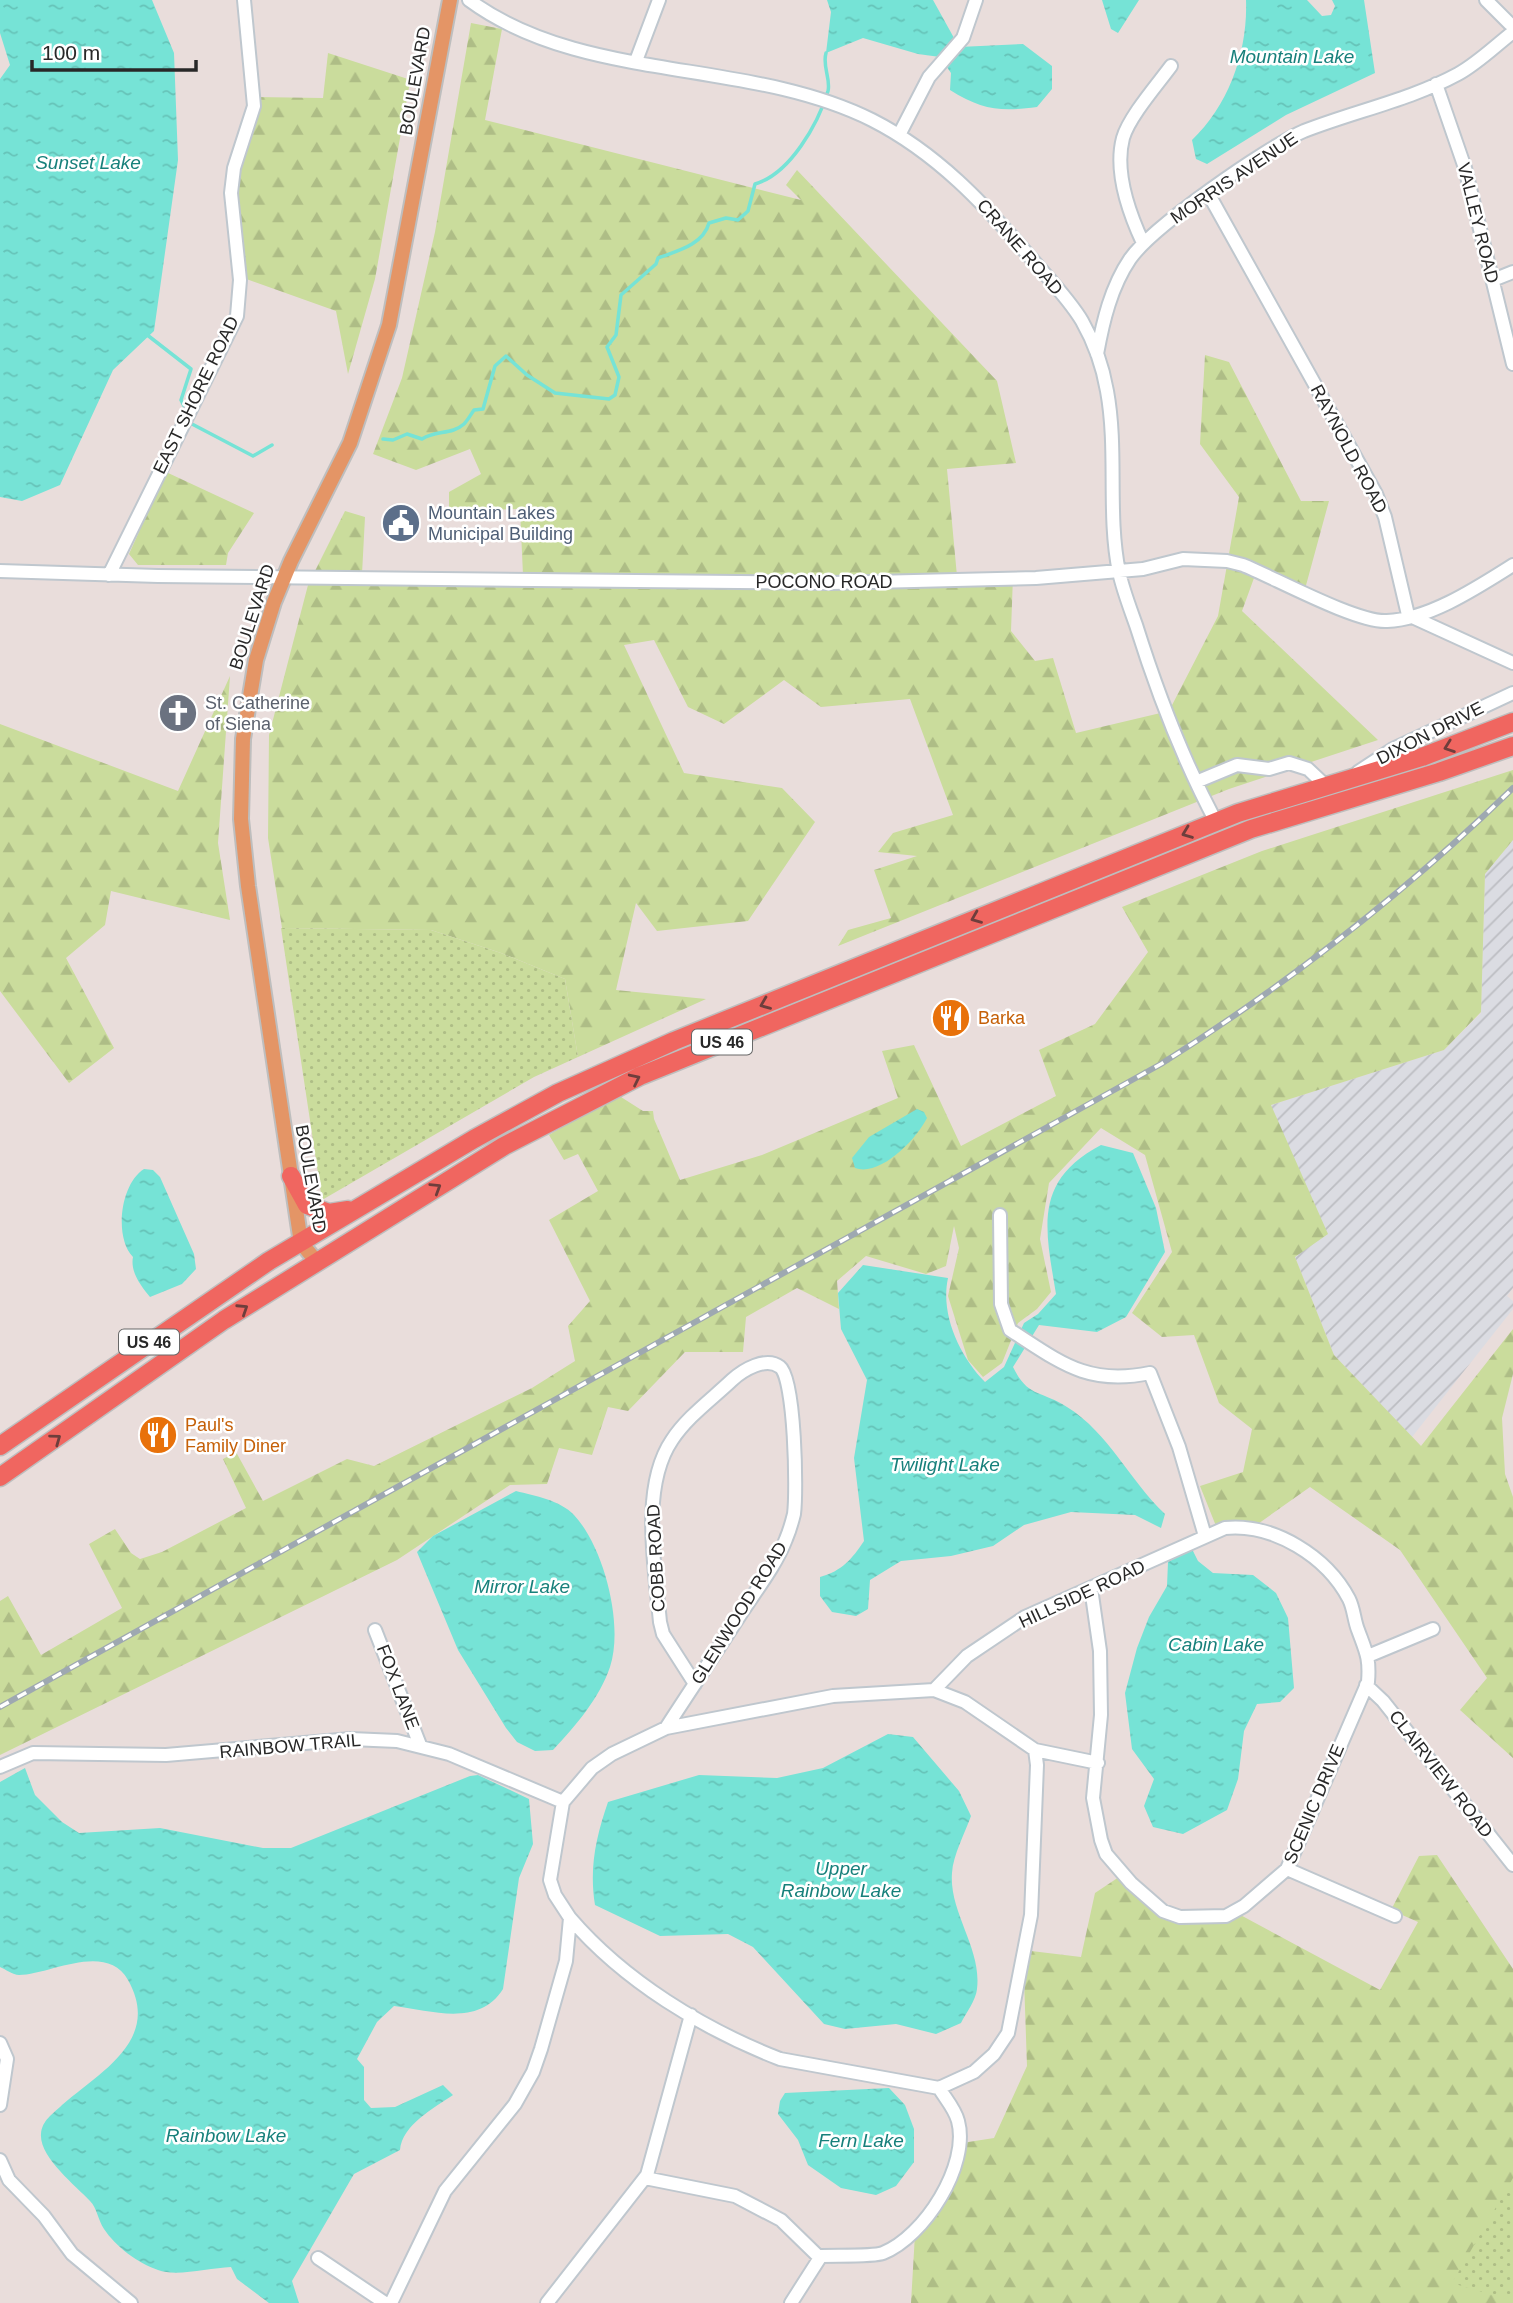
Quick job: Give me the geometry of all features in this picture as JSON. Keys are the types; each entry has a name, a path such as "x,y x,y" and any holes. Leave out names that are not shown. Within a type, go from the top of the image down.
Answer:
{"highway":[{"name":"US 46","path":"0,1446 194,1311 301,1242 558,1093 674,1041 1216,822 1325,785 1422,757 1513,722"},
{"name":"US 46","path":"0,1477 160,1363 317,1262 504,1146 650,1071 1251,830 1439,772 1513,746"},
{"path":"290,1176 307,1205 329,1213 355,1210"}],"main road":[{"name":"BOULEVARD","path":"317,1262 301,1242 248,886 240,808 243,739 252,681 284,578 351,443 389,326 446,1"}],"street":[{"name":"EAST SHORE ROAD","path":"109,575 237,316 240,281 231,193 234,168 254,106 244,0"},
{"name":"CRANE ROAD","path":"468,0 490,15 531,35 636,61 745,79 821,100 899,135 922,149 989,211 1078,315 1097,354 1111,421 1119,572 1158,689 1195,782 1216,822"},
{"path":"636,61 659,0"},
{"path":"899,135 933,72 960,44 976,0"},
{"path":"1486,0 1511,26"},
{"name":"MORRIS AVENUE","path":"1097,354 1103,319 1118,279 1143,243 1208,193 1301,132 1436,84 1461,72 1511,26"},
{"path":"1143,243 1127,201 1121,162 1123,137 1171,66"},
{"name":"VALLEY ROAD","path":"1436,84 1465,168 1513,364"},
{"name":"RAYNOLD ROAD","path":"1208,193 1376,494 1385,517 1410,615"},
{"path":"1493,281 1513,272"},
{"name":"POCONO ROAD","path":"0,571 284,578 831,583 989,580 1119,572 1183,559 1227,561 1362,617 1387,621 1446,604 1513,565"},
{"path":"1410,615 1513,663"},
{"name":"DIXON DRIVE","path":"1349,778 1393,749 1513,692"},
{"path":"1195,782 1237,765 1269,769 1289,763 1308,769 1325,785"},
{"path":"1000,1215 1002,1304 1010,1330 1063,1362 1097,1377 1111,1379 1150,1373 1179,1447 1205,1536"},
{"name":"COBB ROAD","path":"695,1684 663,1634 660,1622 653,1500 659,1468 672,1440 682,1427 736,1376 761,1364 772,1363 782,1368"},
{"name":"GLENWOOD ROAD","path":"666,1728 786,1540 793,1514 792,1422 787,1376 782,1368"},
{"name":"SCENIC DRIVE","path":"1091,1588 1100,1651 1095,1814 1106,1854 1130,1883 1163,1911 1180,1917 1226,1916 1244,1906 1287,1869 1366,1685 1368,1656 1350,1601 1318,1558 1284,1541 1238,1526 1205,1536"},
{"name":"HILLSIDE ROAD","path":"934,1690 967,1656 1025,1617 1205,1536"},
{"path":"1368,1656 1433,1629"},
{"name":"FOX LANE","path":"375,1630 420,1745"},
{"name":"CLAIRVIEW ROAD","path":"1366,1685 1382,1701 1513,1865"},
{"path":"1035,1750 1037,1765 1031,1915 1008,2033 983,2066 939,2088 780,2059 728,2037 605,1957 570,1918 555,1895 550,1880 562,1802 592,1768 612,1754 666,1728 807,1699 934,1690 965,1702 1035,1750 1098,1763"},
{"name":"RAINBOW TRAIL","path":"0,1767 33,1753 166,1755 351,1739 420,1745 466,1761 562,1802"},
{"path":"1287,1869 1395,1916"},
{"path":"391,2303 445,2191 515,2104 533,2072 566,1961 570,1918"},
{"path":"547,2303 645,2178 691,2015"},
{"path":"0,2043 7,2059 0,2105"},
{"path":"645,2178 735,2196 781,2220 821,2256 880,2254 908,2240 928,2220 961,2147 958,2119 939,2088"},
{"path":"0,2160 9,2180 44,2216 72,2254 131,2303"},
{"path":"791,2303 821,2256"},
{"path":"318,2258 385,2303"}],"shaded area":[{"path":"1513,840 1513,1288 1507,1296 1513,1301 1513,1309 1412,1437 1334,1355 1295,1257 1271,1105 1444,1050 1481,1013 1485,874"}],"green space":[{"path":"471,23 502,29 485,120 801,200 786,185 797,170 997,381 1016,463 947,469 957,576 1013,576 1011,631 1035,661 1053,658 1076,733 1169,711 1218,616 1239,497 1200,444 1205,355 1229,362 1301,501 1329,501 1305,589 1258,567 1242,611 1378,740 1229,789 838,946 848,930 891,918 874,870 917,856 878,852 893,833 953,815 910,699 821,707 784,680 724,724 688,707 654,640 624,645 684,773 782,788 815,822 748,921 657,931 636,903 616,990 706,999 578,1057 565,979 501,953 431,930 282,928 268,838 269,735 308,585 345,511 365,517 362,574 523,575 520,509 449,511 449,492 481,474 470,449 416,470 373,454 402,378 435,232"},
{"path":"328,53 408,79 411,76 375,279 348,374 336,311 238,276 233,180 255,97 323,98"},
{"path":"166,472 254,513 228,553 226,565 138,565 129,554"},
{"path":"230,676 218,843 230,920 111,891 105,925 66,958 114,1048 69,1083 0,991 0,724 178,791"},
{"path":"1513,770 1513,840 1485,874 1481,1012 1444,1050 1271,1105 1328,1234 1295,1257 1334,1355 1421,1446 1513,1329 1513,1374 1502,1418 1505,1474 1513,1497 1513,1758 1460,1710 1487,1678 1400,1550 1310,1487 1255,1526 1216,1526 1200,1486 1243,1472 1252,1429 1219,1403 1194,1335 1162,1337 1132,1313 1172,1252 1145,1155 1101,1128 1049,1183 1040,1239 1051,1292 1037,1309 1018,1323 1002,1363 983,1377 968,1360 948,1296 959,1248 954,1226 946,1266 926,1274 866,1256 837,1281 839,1309 797,1288 746,1317 743,1352 685,1352 628,1411 608,1407 592,1455 559,1448 547,1484 510,1485 397,1560 0,1755 0,1601 8,1596 41,1655 122,1608 89,1544 115,1529 131,1553 140,1559 162,1552 246,1508 223,1459 236,1452 263,1501 347,1459 374,1466 532,1388 575,1361 568,1326 590,1301 549,1220 598,1191 578,1154 564,1160 549,1135 589,1111 621,1097 643,1111 653,1111 680,1180 762,1155 898,1098 882,1051 914,1045 961,1146 1056,1096 1039,1050 1095,1024 1148,952 1122,907 1262,851"},
{"path":"281,928 431,930 501,953 565,979 578,1057 534,1077 322,1200"},
{"path":"1437,1855 1513,1969 1513,2303 911,2303 915,2234 962,2143 994,2138 1027,2066 1023,1950 1081,1957 1095,1893 1122,1875 1183,1918 1233,1911 1380,1990 1418,1922 1391,1910 1419,1856"},
{"path":"1513,2178 1513,2301 1452,2283"}],"water":[{"name":"Sunset Lake","path":"0,0 152,0 174,53 178,160 154,331 113,370 60,485 22,501 0,497 0,79 10,65 0,33"},
{"path":"827,0 933,0 959,47 1023,44 1052,66 1052,89 1037,107 992,108 972,102 950,90 951,73 940,57 918,54 863,38 826,53 831,12"},
{"path":"1102,0 1139,0 1118,33 1111,29"},
{"name":"Mountain Lake","path":"1246,0 1307,0 1322,16 1331,15 1335,6 1332,0 1364,0 1375,73 1286,115 1207,164 1196,159 1192,140 1216,111 1234,76 1244,38"},
{"path":"917,1109 924,1112 927,1118 906,1146 875,1167 855,1168 852,1158 869,1137"},
{"name":"Twilight Lake","path":"1101,1145 1133,1153 1156,1208 1165,1252 1126,1317 1097,1332 1039,1325 1013,1367 1030,1389 1067,1407 1107,1443 1140,1487 1165,1514 1161,1528 1135,1515 1071,1512 1024,1525 993,1546 951,1556 901,1561 870,1580 868,1609 856,1616 832,1612 820,1596 820,1577 846,1563 864,1541 854,1458 867,1380 841,1329 838,1293 863,1265 948,1278 947,1306 954,1334 968,1360 985,1382 1004,1367 1024,1323 1038,1314 1056,1294 1047,1227 1054,1191 1064,1174 1079,1159"},
{"path":"144,1169 153,1170 160,1177 194,1254 196,1269 182,1284 150,1297 135,1273 133,1257 123,1237 122,1225 122,1212 129,1186"},
{"name":"Mirror Lake","path":"516,1491 555,1502 574,1515 594,1546 613,1609 614,1650 606,1678 586,1711 553,1750 535,1751 517,1742 506,1728 458,1650 417,1552 433,1536"},
{"name":"Cabin Lake","path":"1192,1549 1198,1561 1213,1573 1253,1575 1276,1593 1288,1618 1294,1688 1280,1702 1257,1704 1244,1731 1238,1779 1227,1810 1183,1834 1153,1827 1144,1806 1154,1779 1132,1749 1125,1693 1137,1648 1149,1617 1167,1586 1168,1562"},
{"name":"Upper Rainbow Lake","path":"888,1734 913,1737 959,1791 971,1816 952,1873 955,1902 975,1959 977,1974 976,1993 961,2023 936,2034 896,2024 845,2029 824,2024 753,1947 728,1934 660,1936 595,1905 595,1853 608,1802 699,1775 777,1778 823,1768"},
{"name":"Rainbow Lake","path":"25,1768 35,1795 62,1822 79,1833 160,1828 263,1848 291,1848 470,1776 478,1775 529,1799 533,1844 519,1878 503,1989 493,2001 468,2012 439,2013 394,2006 377,2022 357,2059 364,2067 364,2100 371,2108 395,2107 443,2085 453,2095 413,2125 406,2133 400,2150 354,2174 292,2281 299,2303 269,2303 237,2279 231,2267 165,2272 135,2259 109,2236 92,2204 46,2152 41,2134 46,2121 122,2053 132,2037 137,2020 136,2001 128,1980 118,1969 106,1963 76,1963 19,1975 0,1967 0,1782"},
{"name":"Fern Lake","path":"889,2088 905,2105 914,2129 914,2162 896,2186 876,2195 841,2188 808,2165 798,2140 778,2114 780,2101 785,2093"}],"waterway":[{"path":"383,439 393,440 407,434 422,439 459,427 474,410 483,409 495,366 506,356 527,375 555,393 609,399 615,395 619,377 607,347 616,335 621,295 656,264 658,258 695,242 706,231 709,223 726,218 738,220 748,211 755,184 780,170 791,159 817,118 829,86 826,53"},
{"path":"146,334 191,369 181,400 184,406"},
{"path":"192,424 253,456 272,445"}],"railway":[{"path":"0,1707 1161,1064 1255,1001 1344,935 1430,864 1513,788"}],"place":[{"name":"Mountain Lakes Municipal Building","path":"401,523"},
{"name":"St. Catherine of Siena","path":"178,713"},
{"name":"Barka","path":"951,1018"},
{"name":"Paul's Family Diner","path":"158,1435"}]}
